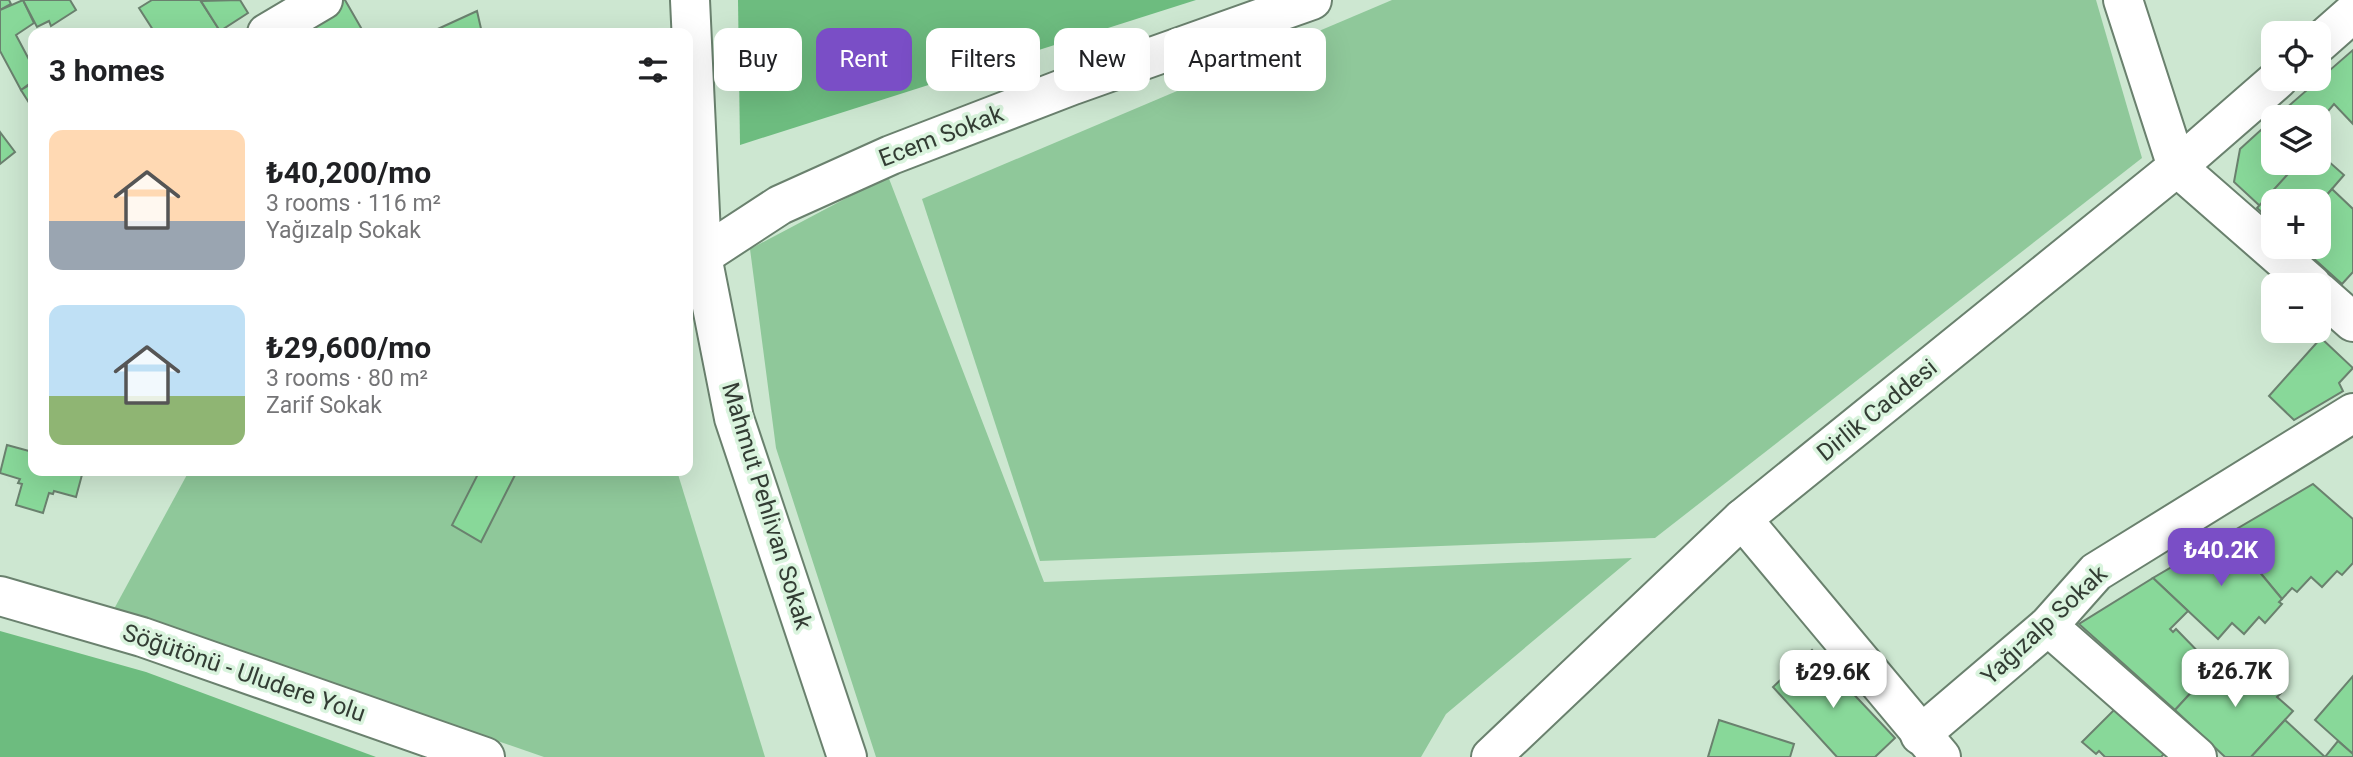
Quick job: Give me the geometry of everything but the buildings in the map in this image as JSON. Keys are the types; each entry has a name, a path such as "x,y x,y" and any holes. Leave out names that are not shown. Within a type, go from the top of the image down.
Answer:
{"street":[{"path":"275,28 323,0"},
{"name":"Mahmut Pehlivan Sokak","path":"690,0 690,28"},
{"name":"Ecem Sokak","path":"702,256 780,205 891,155 1073,85 1312,0"},
{"path":"2123,0 2177,167 2298,273"},
{"path":"2331,32 2353,13"},
{"name":"Dirlik Caddesi","path":"1491,757 1742,519 2177,167 2264,91"},
{"name":"Mahmut Pehlivan Sokak","path":"693,118 702,256 734,418 847,757"},
{"path":"2331,303 2353,322"},
{"name":"Yağızalp Sokak","path":"1930,746 2048,626 2096,572 2353,413"},
{"path":"1742,519 1930,746"},
{"name":"Söğütönü - Uludere Yolu","path":"0,596 142,637 485,757"},
{"path":"2048,626 2197,757"}],"green space":[{"path":"738,0 1196,0 1108,28 1054,28 1054,45 1040,50 1040,28 926,28 926,86 912,90 912,28 816,28 816,91 910,91 740,145 739,91 802,91 802,28 738,28"},
{"path":"1392,0 2096,0 2142,158 1655,538 1040,561 922,199 1177,91 1326,91 1326,28"},
{"path":"888,176 1044,582 1632,558 1446,714 1421,757 876,757 776,448 750,249"},
{"path":"186,476 679,476 765,757 544,757 114,609"},
{"path":"0,631 146,672 376,757 0,757"}]}
